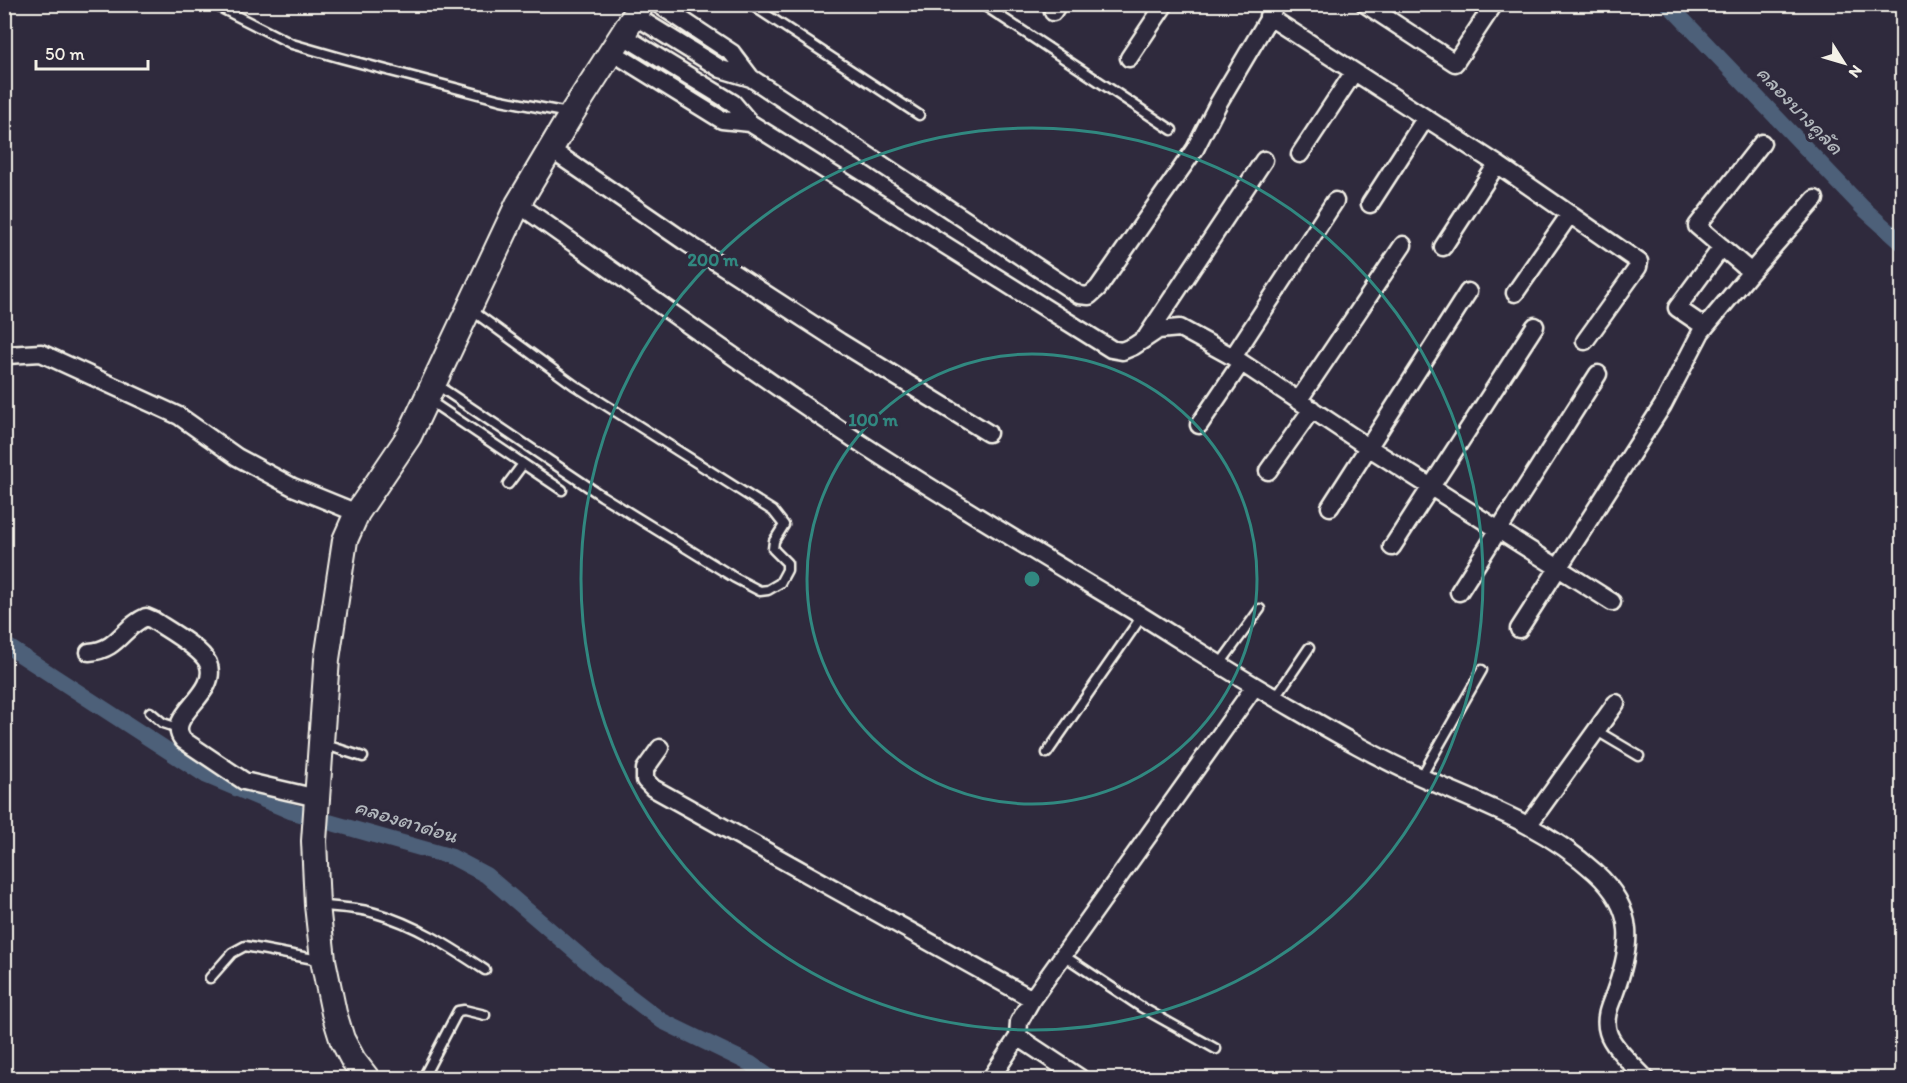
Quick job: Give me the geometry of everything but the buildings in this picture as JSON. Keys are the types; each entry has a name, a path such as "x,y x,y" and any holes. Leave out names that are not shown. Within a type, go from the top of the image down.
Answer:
{"street":[{"path":"658,4 732,53 751,78"},
{"path":"1129,58 1165,4"},
{"path":"1365,4 1389,11 1455,63 1494,4"},
{"path":"628,27 721,69 751,78 1079,295 1089,296 1098,288 1195,149 1273,10 1354,72 1497,164 1639,262 1638,267 1585,341"},
{"path":"367,1078 353,1060 342,1039 334,1013 323,960 317,905 315,841 320,743 327,659 345,540 357,513 408,436 518,204 572,113 628,27"},
{"path":"628,27 733,103 750,123 1110,349 1122,351 1158,330 1180,328 1237,360 1368,447 1612,602"},
{"path":"1300,154 1354,72"},
{"path":"1370,204 1425,118"},
{"path":"1751,272 1697,226 1762,143"},
{"path":"550,149 684,241 840,342 988,433"},
{"path":"1146,337 1264,160"},
{"path":"1443,247 1497,164"},
{"path":"1519,630 1663,405 1705,327 1815,199"},
{"path":"1199,425 1335,201"},
{"path":"518,204 864,445 1040,556 1275,698 1361,747 1421,777 1529,824 1580,860 1597,874 1617,896 1626,918 1628,942 1623,971 1607,1014 1606,1028 1611,1040 1645,1078"},
{"path":"1515,293 1570,213"},
{"path":"1268,471 1305,405 1403,245"},
{"path":"1705,327 1677,308 1722,247"},
{"path":"1330,507 1468,292"},
{"path":"1392,547 1535,326"},
{"path":"4,357 41,353 179,416 237,457 294,487 357,513"},
{"path":"1459,592 1598,374"},
{"path":"89,652 107,648 138,621 146,617 153,620 192,647 208,664 207,687 180,720 179,735 183,740 244,781 316,803"},
{"path":"991,1078 1018,1036 1019,1022 1032,999 1255,686"},
{"path":"1529,824 1616,703"},
{"path":"660,748 645,769 645,780 653,788 1032,999"},
{"path":"1018,1036 1080,1078"}],"lane":[{"path":"213,4 292,44 501,100 572,113"},
{"path":"750,4 919,114"},
{"path":"982,4 1172,130"},
{"path":"430,391 735,578 760,591 768,590 780,583 787,570 787,562 773,549 774,541 784,525 773,511 574,385 469,309"},
{"path":"430,391 523,464 562,490"},
{"path":"508,484 523,464"},
{"path":"1220,664 1260,609"},
{"path":"1047,753 1142,616"},
{"path":"1275,698 1309,648"},
{"path":"1421,777 1482,670"},
{"path":"150,712 163,723 178,728"},
{"path":"1597,731 1639,756"},
{"path":"320,743 363,757"},
{"path":"317,905 357,908 377,913 432,938 486,970"},
{"path":"210,978 232,953 245,946 323,960"},
{"path":"1063,956 1141,1007 1216,1049"},
{"path":"423,1078 458,1011 464,1010 485,1015"}],"waterway":[{"name":"คลองบางคูลัด","path":"1668,4 1863,208 1902,243"},
{"name":"คลองตาด่อน","path":"4,644 207,776 290,811 452,857 486,875 607,979 662,1021 751,1064 771,1078"}]}
